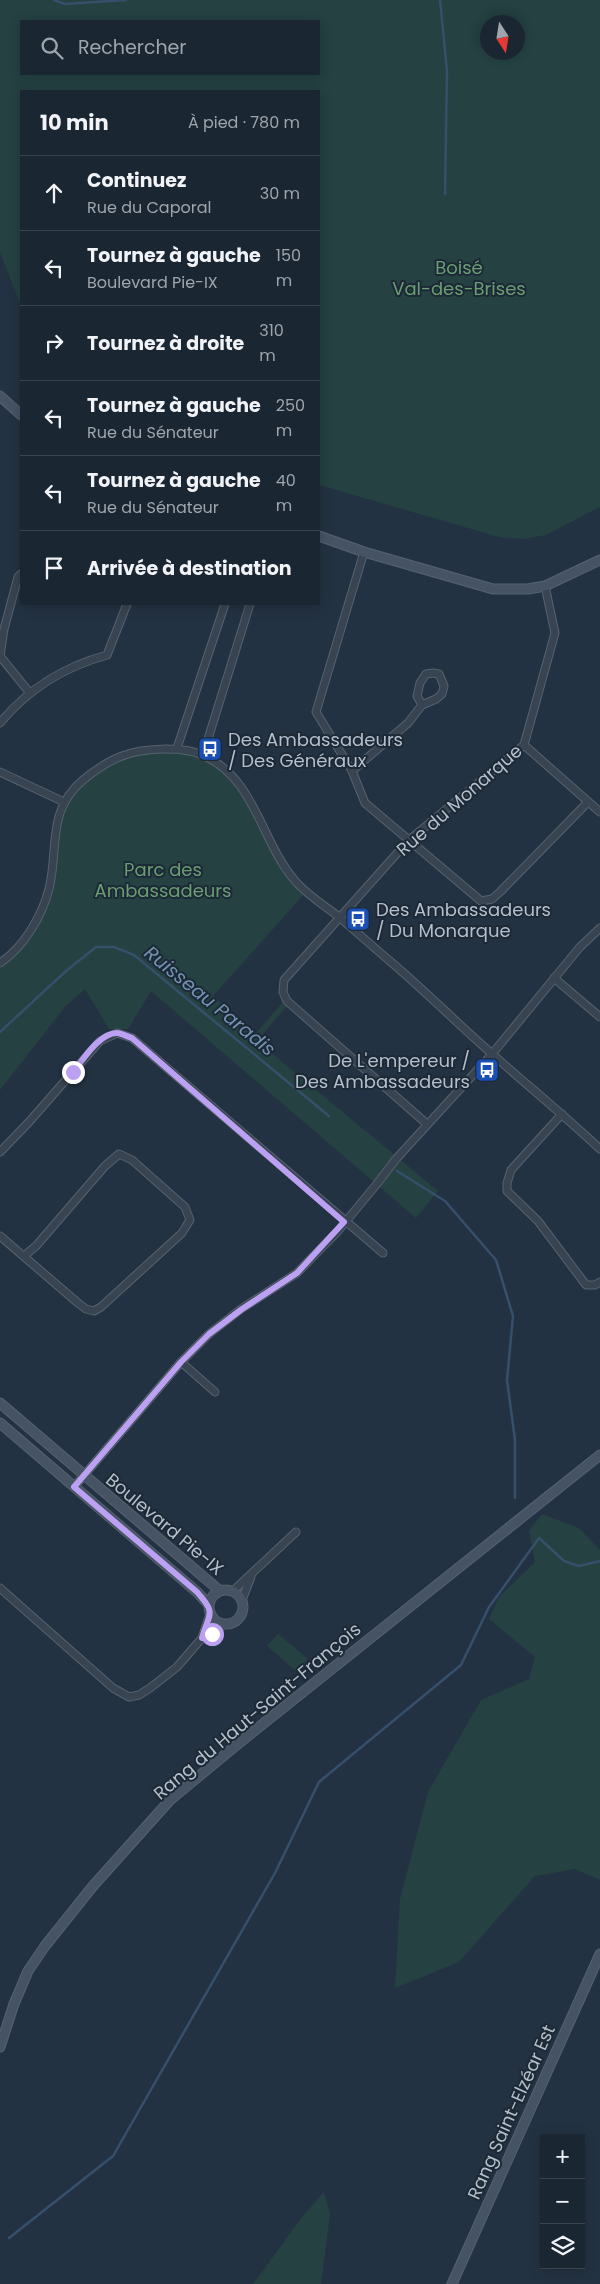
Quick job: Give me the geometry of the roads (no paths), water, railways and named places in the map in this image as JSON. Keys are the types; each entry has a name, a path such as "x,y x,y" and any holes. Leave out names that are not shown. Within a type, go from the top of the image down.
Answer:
{"street":[{"path":"0,396 20,414"},
{"path":"320,536 364,552 493,588 528,589 545,586 600,560"},
{"path":"364,552 316,712 352,771 365,803 481,901 492,899 501,891 588,802"},
{"path":"20,575 4,629 0,656 29,692"},
{"name":"Rue du Monarque","path":"427,1124 287,1001 283,992 284,980 341,919 408,841 524,745 555,633 545,586"},
{"path":"0,724 29,692 48,679 94,658 107,655 127,605"},
{"path":"177,748 225,605"},
{"path":"203,755 250,605"},
{"path":"352,771 408,723 422,705 442,694 444,686 439,674 426,674 420,683 417,696 422,705"},
{"path":"524,745 600,812"},
{"path":"0,963 11,954 37,920 49,889 53,842 64,802 81,781 122,755 177,748 203,755 221,767 239,784 253,805 282,866 298,885 341,919 600,1149"},
{"path":"0,772 64,802"},
{"path":"74,1487 181,1362 209,1334 228,1319 297,1273 344,1222 427,1124 492,1054 580,947 600,928"},
{"path":"554,978 600,1017"},
{"path":"0,1152 100,1041 117,1033 132,1038 344,1222 383,1253"},
{"path":"562,1114 511,1170 506,1183 507,1191 538,1220 586,1285 595,1285 600,1282"},
{"path":"0,1236 78,1303 86,1309 94,1311 101,1307 182,1233 190,1220 185,1207 132,1160 119,1154 105,1166 36,1246 24,1256"},
{"path":"181,1362 216,1392"},
{"name":"Boulevard Pie-IX","path":"0,1403 220,1591"},
{"name":"Boulevard Pie-IX","path":"0,1423 197,1592 210,1610"},
{"name":"Rang du Haut-Saint-François","path":"0,2048 14,2004 28,1971 45,1946 93,1886 170,1800 600,1455"},
{"path":"202,1638 212,1597 220,1591 233,1591 296,1532"},
{"path":"242,1600 252,1575"},
{"path":"0,1588 113,1688 129,1697 139,1695 177,1667 202,1638 225,1624 233,1623 240,1618 244,1609 242,1600 233,1591"},
{"path":"210,1610 216,1621 225,1624"},
{"name":"Rang Saint-Elzéar Est","path":"452,2284 600,1954"}],"waterway":[{"path":"54,0 65,4 126,0"},
{"path":"440,0 447,71 445,194"},
{"name":"Ruisseau Paradis","path":"0,1032 66,971 96,947 114,947 134,955 329,1116"},
{"name":"Ruisseau Paradis","path":"397,1171 445,1201 496,1260 513,1316 507,1380 515,1440 515,1498"},
{"path":"9,2238 113,2156 275,1873 319,1782 461,1665 489,1607 539,1538 564,1561 579,1566 600,1561"}],"place":[{"name":"Des Ambassadeurs / Des Généraux","path":"210,749"},
{"name":"Des Ambassadeurs / Du Monarque","path":"358,919"},
{"name":"De L'empereur / Des Ambassadeurs","path":"487,1070"}],"park label":[{"name":"Boisé Val-des-Brises","path":"459,277"},
{"name":"Parc des Ambassadeurs","path":"163,880"}]}
